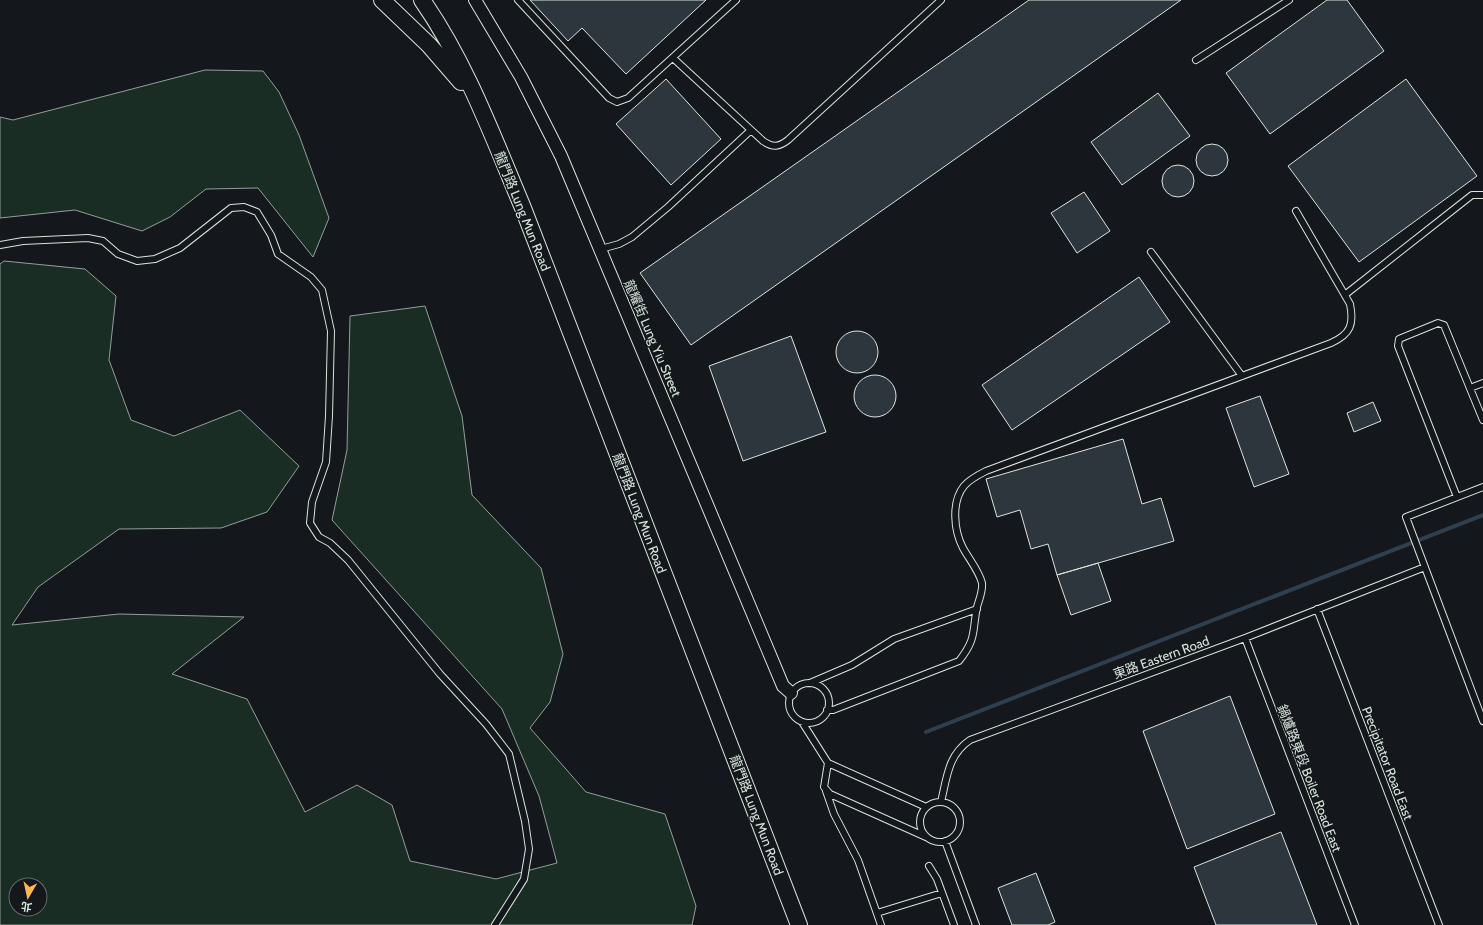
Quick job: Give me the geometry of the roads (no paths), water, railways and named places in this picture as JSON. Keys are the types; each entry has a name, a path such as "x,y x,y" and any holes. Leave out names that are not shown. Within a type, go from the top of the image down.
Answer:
{"street":[{"name":"龍門路 Lung Mun Road","path":"382,0 429,45 478,102"},
{"name":"龍門路 Lung Mun Road","path":"422,0 441,27 478,102 523,208 799,925"},
{"name":"龍耀街 Lung Yiu Street","path":"475,0 521,77 557,148 601,249 782,686 791,693"}],"lane":[{"path":"518,0 609,98 614,101 621,102 628,98 736,0"},
{"path":"673,58 769,145 781,145 941,0"},
{"path":"1196,60 1289,0"},
{"path":"601,249 618,244 632,237 668,208 751,130"},
{"path":"1346,294 1472,196 1483,195"},
{"path":"0,245 22,242 88,238 103,241 118,254 136,261 155,259 180,248 231,208 244,207 257,212 271,235 278,254 311,277 322,290 331,331 329,416 326,462 312,502 310,523 319,537 330,543 348,560 440,674 486,724 509,754 525,821 529,849 524,879 495,925"},
{"path":"827,710 833,710 959,660 968,649 975,632 977,609 982,584 962,546 957,530 955,514 958,498 963,487 972,478 986,471 1340,339 1350,327 1352,316 1346,294 1296,211"},
{"path":"1151,252 1242,376"},
{"path":"1457,497 1397,342 1402,337 1438,323 1444,325 1483,420"},
{"path":"1470,388 1483,383"},
{"path":"1483,487 1406,517 1483,720"},
{"name":"東路 Eastern Road","path":"941,802 952,759 960,747 970,740 1245,638 1425,567"},
{"path":"926,807 828,763 802,722 793,715 788,703 791,693 797,686 810,683 852,665 894,639 977,609"},
{"name":"Precipitator Road East","path":"1317,609 1439,925"},
{"name":"鍋爐路東段 Boiler Road East","path":"1245,638 1355,925"},
{"path":"802,722 811,723 817,721 823,717 827,710 828,699 826,693 816,685 810,683"},
{"path":"828,763 824,787 834,814 858,860 881,925"},
{"path":"826,791 932,840 945,842 951,839 959,829 960,817 953,806 936,802 926,807 920,818 920,825 926,837"},
{"path":"945,842 976,925"},
{"path":"929,866 938,879 954,925"},
{"path":"877,913 942,893"}],"waterway":[{"path":"926,732 1483,515"}]}
